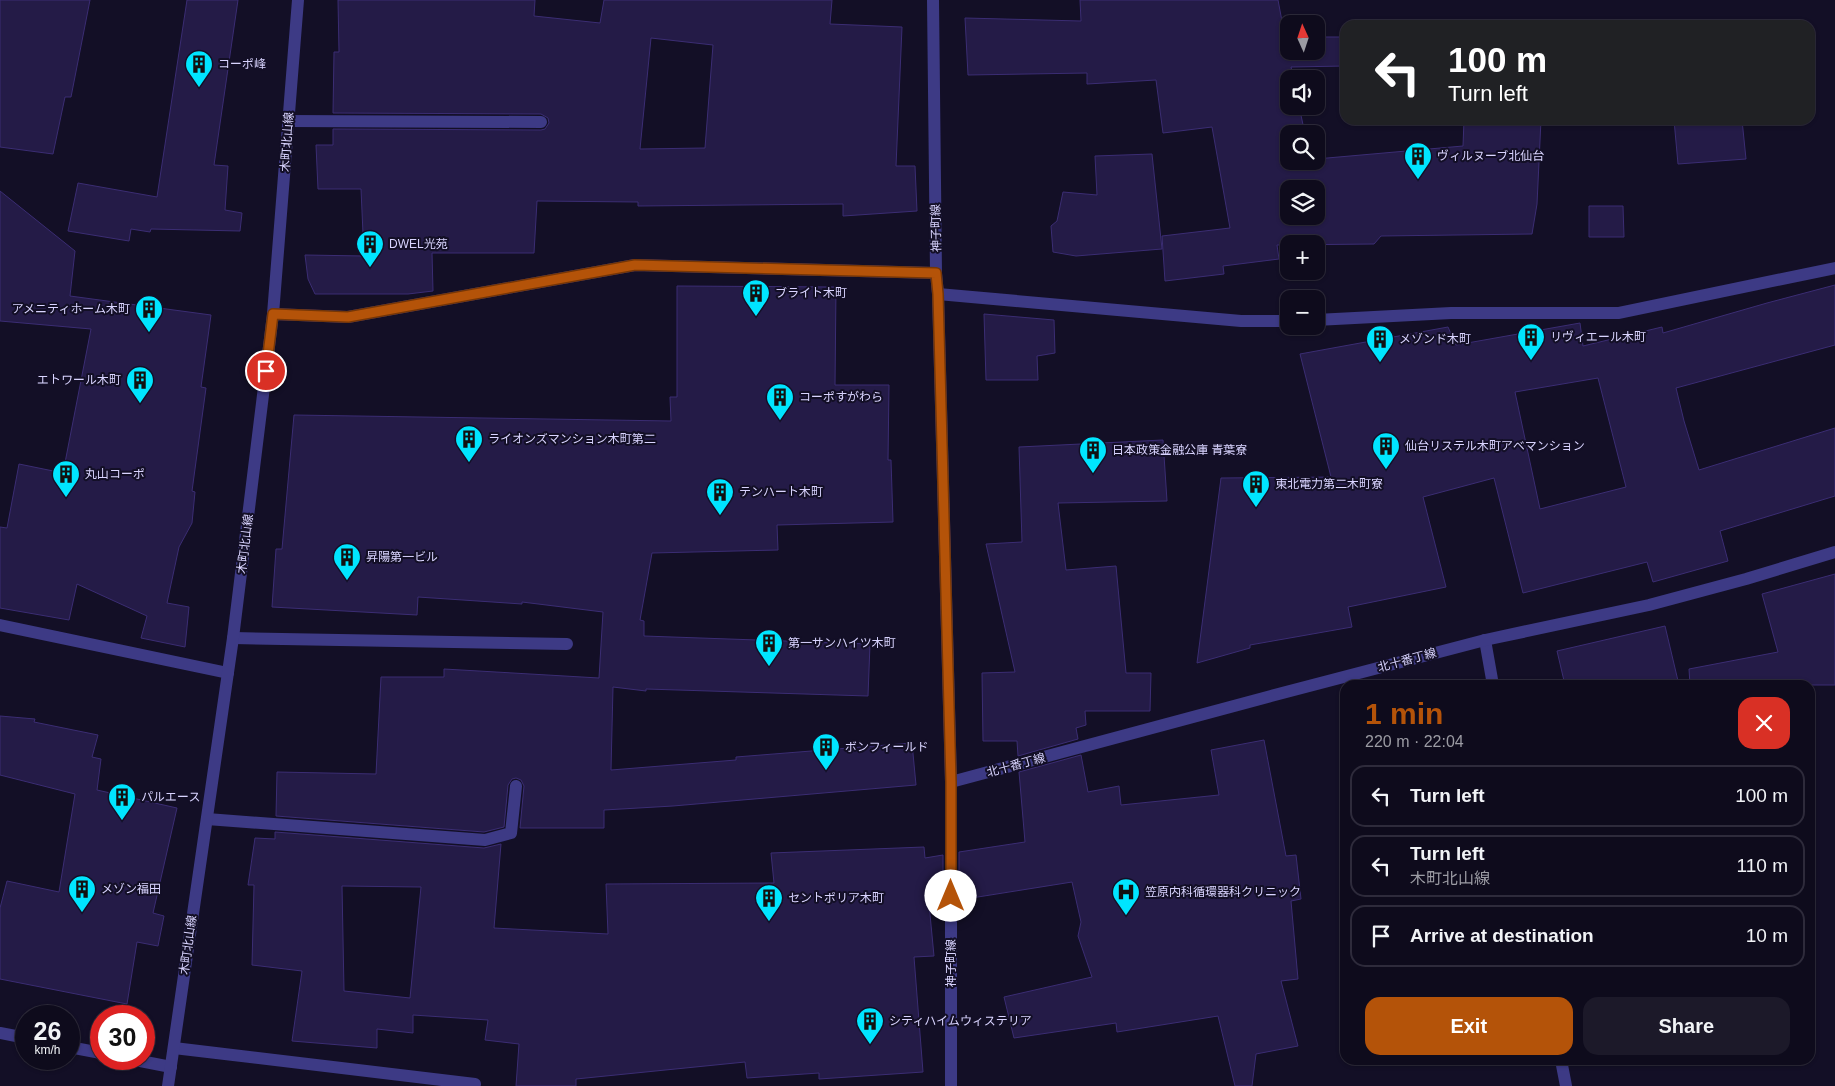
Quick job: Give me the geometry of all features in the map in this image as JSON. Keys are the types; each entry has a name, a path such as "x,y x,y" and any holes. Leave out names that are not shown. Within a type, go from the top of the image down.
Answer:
{"street":[{"name":"木町北山線","path":"168,1086 233,638 273,314 298,0"},
{"name":"神子町線","path":"932,0 936,273 951,782 951,1086"},
{"path":"288,122 541,122"},
{"path":"273,314 348,317 635,265 936,273"},
{"path":"1325,320 1451,313 1618,313 1835,268"},
{"path":"938,294 1241,321 1280,321"},
{"name":"北十番丁線","path":"951,782 1485,640 1649,605 1746,579 1835,552"},
{"path":"0,625 228,673"},
{"path":"233,638 567,644"},
{"path":"1485,640 1492,680"},
{"path":"207,819 485,840 511,833 516,786"},
{"path":"0,1033 15,1036"},
{"path":"174,1048 475,1084"},
{"path":"155,1064 171,1067"},
{"path":"1562,1065 1566,1086"}],"building":[{"path":"0,0 90,0 71,97 65,97 53,154 0,147"},
{"path":"187,0 238,0 214,165 228,166 225,210 242,213 240,231 151,229 150,232 131,229 129,241 68,231 78,183 157,197"},
{"path":"338,0 535,0 534,16 600,23 604,0 832,0 830,24 902,27 896,166 915,166 917,211 843,216 843,204 638,206 638,202 537,201 534,253 432,253 433,291 408,294 315,294 308,279 305,255 364,256 361,189 318,189 316,145 333,145 333,129 541,130 545,129 549,123 548,118 541,114 333,113 334,52 339,52","holes":["651,38 713,45 705,148 640,149"]},
{"path":"1080,0 1278,0 1281,15 1280,60 1325,60 1325,37 1340,37 1340,66 1291,67 1292,70 1280,70 1280,115 1301,115 1303,125 1280,125 1280,170 1325,170 1325,158 1463,146 1464,125 1541,125 1537,204 1532,234 1381,236 1374,244 1325,245 1325,235 1280,235 1280,245 1277,245 1279,259 1223,266 1224,274 1165,281 1162,236 1230,228 1212,127 1163,133 1156,80 1087,84 1087,73 968,75 965,18 1081,21"},
{"path":"1674,125 1743,125 1746,159 1678,164"},
{"path":"1152,154 1162,249 1076,256 1053,252 1051,226 1057,221 1063,192 1097,195 1095,156"},
{"path":"0,191 75,251 70,296 211,315 201,387 206,388 192,491 195,492 192,523 179,547 167,603 189,607 185,647 141,638 147,616 77,584 69,620 0,608 0,527 7,528 19,464 63,473 91,329 0,321"},
{"path":"1589,206 1623,206 1624,237 1589,237"},
{"path":"1835,285 1835,345 1676,388 1699,470 1835,428 1835,496 1720,531 1728,561 1653,582 1647,562 1523,593 1494,478 1423,497 1446,587 1348,607 1352,627 1250,645 1250,648 1197,663 1221,478 1331,477 1300,354 1448,327 1456,345 1580,323 1583,346 1662,327 1663,333","holes":["1598,378 1626,487 1540,509 1515,392"]},
{"path":"677,286 836,287 835,385 889,385 888,460 891,460 893,522 777,525 778,550 652,553 640,620 644,621 644,636 870,644 868,696 646,689 646,691 613,687 611,770 736,760 736,757 912,743 916,785 673,806 604,810 604,828 520,828 524,786 521,780 516,778 512,779 508,785 504,827 484,832 276,816 277,772 376,774 381,677 444,677 444,669 599,678 603,612 522,602 522,604 418,597 417,615 272,607 276,549 282,549 294,415 671,421 670,397 677,397"},
{"path":"984,314 1054,320 1055,353 1037,356 1038,380 986,380"},
{"path":"1163,440 1167,501 1058,503 1066,570 1116,566 1126,673 1151,673 1150,711 1085,711 1086,725 1076,728 1078,739 1018,756 1017,741 983,741 982,673 1015,672 986,544 1022,542 1019,447"},
{"path":"1835,574 1835,685 1815,685 1815,680 1690,680 1689,669 1778,652 1762,594"},
{"path":"1665,626 1678,680 1564,680 1557,651"},
{"path":"0,716 35,719 34,722 98,735 92,757 101,759 97,790 177,808 153,913 164,916 158,946 137,942 127,1004 0,979 0,908 7,881 59,892 75,794 0,775"},
{"path":"1264,740 1286,856 1296,855 1301,899 1291,901 1298,979 1281,981 1298,1046 1256,1054 1252,1086 1235,1086 1218,1016 1117,1032 1116,1023 1014,1038 1004,997 1092,977 1078,936 1081,922 1072,882 959,900 959,852 1025,842 1019,772 1081,755 1088,792 1119,786 1121,805 1219,795 1211,750"},
{"path":"275,832 484,848 501,844 494,928 608,934 606,884 774,883 771,853 924,847 925,858 943,855 943,902 929,904 934,956 914,957 923,1072 819,1079 819,1073 747,1078 745,1062 576,1079 576,1086 516,1086 519,1044 485,1040 488,1020 413,1015 413,1033 377,1029 377,1048 292,1041 302,971 252,965 254,885 248,885 255,838 275,839","holes":["342,886 421,887 410,998 344,991"]}],"place":[{"name":"コーポ峰","path":"199,88"},
{"name":"ヴィルヌーブ北仙台","path":"1418,180"},
{"name":"DWEL光苑","path":"370,268"},
{"name":"ブライト木町","path":"756,317"},
{"name":"アメニティホーム木町","path":"149,333"},
{"name":"リヴィエール木町","path":"1531,361"},
{"name":"メゾンド木町","path":"1380,363"},
{"name":"エトワール木町","path":"140,404"},
{"name":"コーポすがわら","path":"780,421"},
{"name":"ライオンズマンション木町第二","path":"469,463"},
{"name":"仙台リステル木町アベマンション","path":"1386,470"},
{"name":"日本政策金融公庫 青葉寮","path":"1093,474"},
{"name":"丸山コーポ","path":"66,498"},
{"name":"東北電力第二木町寮","path":"1256,508"},
{"name":"テンハート木町","path":"720,516"},
{"name":"昇陽第一ビル","path":"347,581"},
{"name":"第一サンハイツ木町","path":"769,667"},
{"name":"ボンフィールド","path":"826,771"},
{"name":"パルエース","path":"122,821"},
{"name":"メゾン福田","path":"82,913"},
{"name":"笠原内科循環器科クリニック","path":"1126,916"},
{"name":"セントポリア木町","path":"769,922"},
{"name":"シティハイムウィステリア","path":"870,1045"}],"route":[{"path":"266,371 273,314 348,317 635,265 936,273 951,782 951,896"}]}
